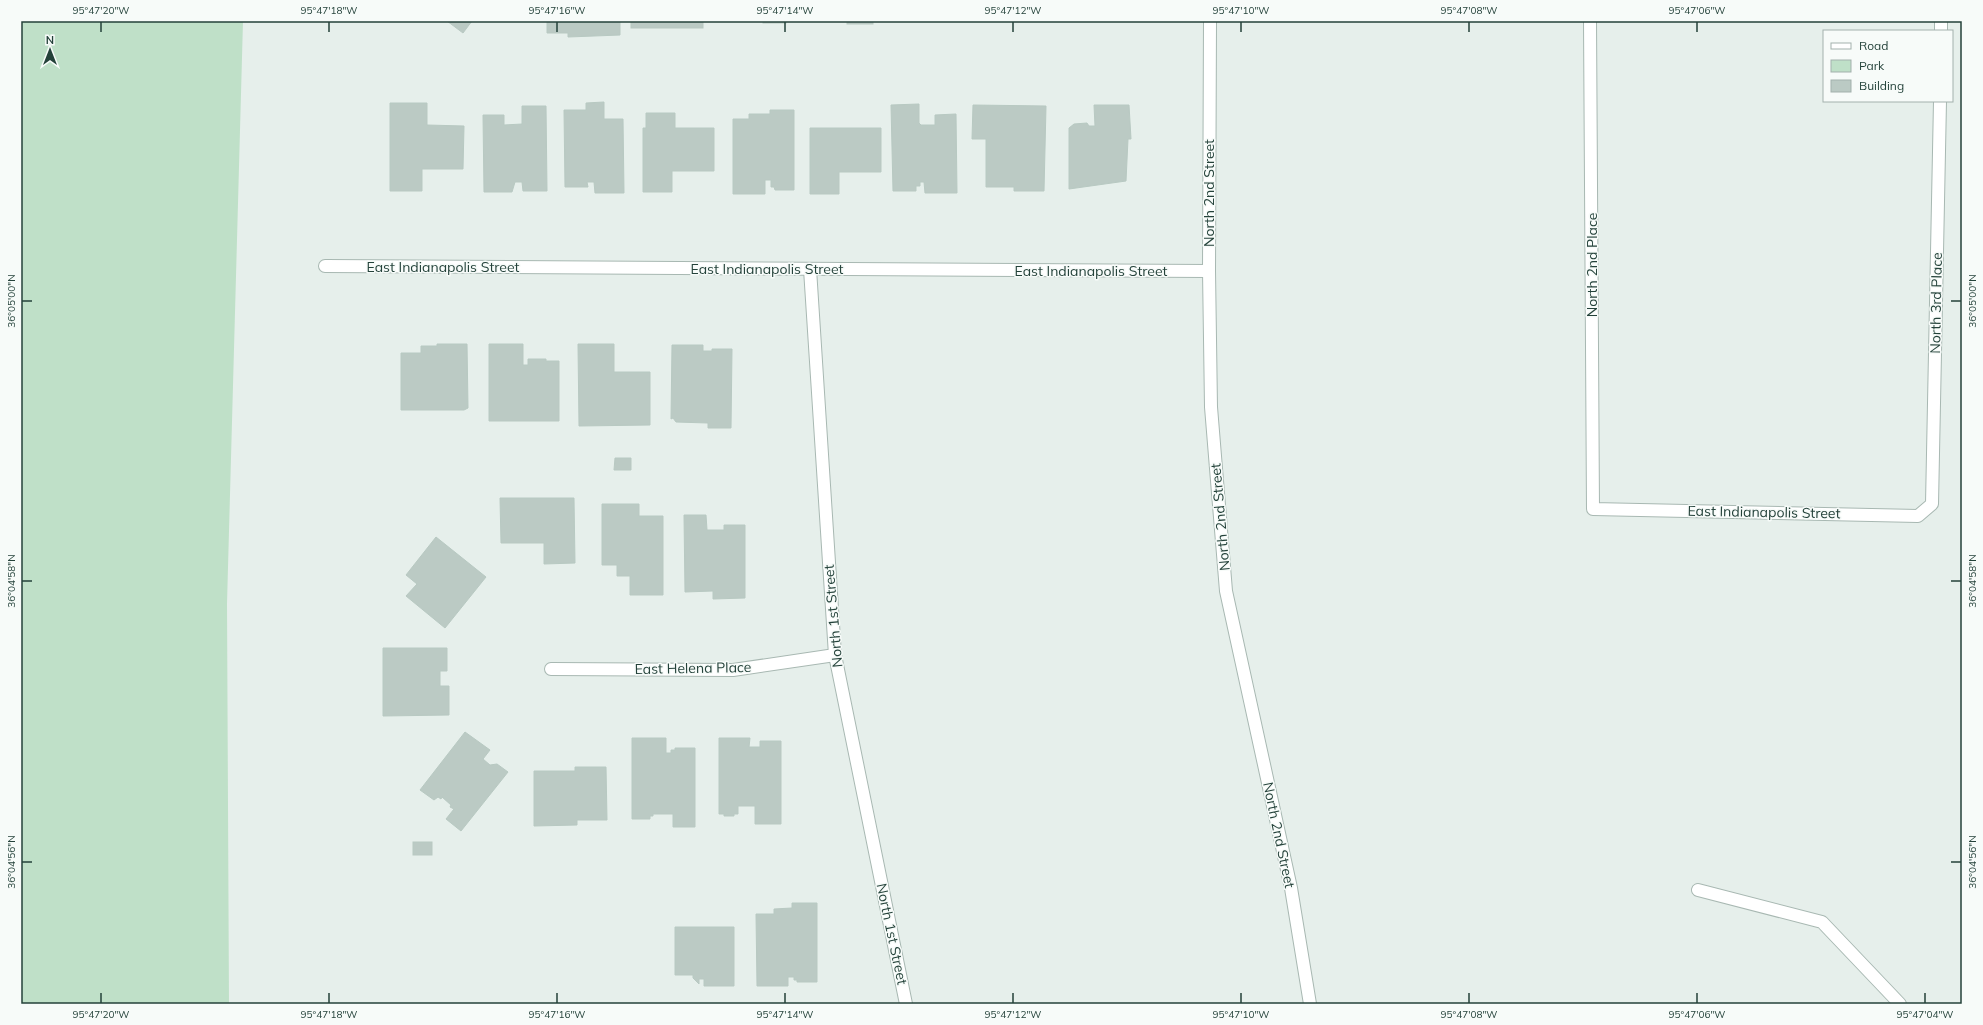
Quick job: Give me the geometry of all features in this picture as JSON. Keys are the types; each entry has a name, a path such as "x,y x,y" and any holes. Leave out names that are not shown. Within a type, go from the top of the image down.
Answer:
{"street":[{"name":"North 2nd Street","path":"1210,21 1209,271 1211,407 1226,591 1291,888 1310,1004"},
{"name":"North 2nd Place","path":"1590,21 1593,509"},
{"name":"North 3rd Place","path":"1932,504 1940,102"},
{"name":"East Indianapolis Street","path":"325,266 1209,271"},
{"name":"North 1st Street","path":"810,269 835,655 906,1004"},
{"name":"East Indianapolis Street","path":"1593,509 1918,516 1932,504"},
{"name":"East Helena Place","path":"551,669 733,670 835,655"},
{"path":"1698,890 1822,922 1900,1004"}],"green space":[{"path":"21,21 243,21 227,604 229,1004 21,1004"}],"building":[{"path":"447,21 472,21 463,33"},
{"path":"547,21 620,21 620,35 568,37 568,33 547,33"},
{"path":"631,21 703,21 703,28 631,28"},
{"path":"763,21 786,21 786,23 763,23"},
{"path":"847,21 873,21 873,24 847,24"},
{"path":"604,102 604,119 623,119 624,193 595,193 594,182 587,182 588,187 565,187 564,110 586,110 586,103"},
{"path":"390,103 427,103 427,125 464,126 463,169 422,169 422,191 390,191"},
{"path":"919,104 919,123 921,125 935,125 935,115 956,114 957,193 925,193 924,182 920,182 920,186 916,186 916,191 893,191 891,105"},
{"path":"973,105 1046,106 1044,191 1014,191 1014,187 986,187 986,139 972,139"},
{"path":"1094,105 1129,105 1131,139 1128,139 1126,181 1069,189 1069,128 1074,124 1087,123 1089,126 1095,126"},
{"path":"522,106 546,106 547,191 523,191 522,182 515,182 512,192 484,192 483,115 504,115 504,125 522,124"},
{"path":"770,110 794,110 794,190 775,190 774,187 771,187 771,180 765,180 765,194 733,194 733,119 749,119 749,114 770,114"},
{"path":"646,113 675,113 675,128 714,128 714,171 672,171 672,192 643,192 643,128 646,128"},
{"path":"810,128 881,128 881,172 839,172 839,194 810,194"},
{"path":"437,344 467,344 468,408 464,410 401,410 401,353 421,353 421,346 437,346"},
{"path":"489,344 523,344 523,365 528,365 528,359 559,361 559,421 489,421"},
{"path":"578,344 614,344 614,372 650,372 650,425 579,426"},
{"path":"672,345 703,345 703,351 712,351 712,349 732,349 731,428 708,428 708,423 676,422 673,418 671,419"},
{"path":"615,458 631,458 631,470 614,470"},
{"path":"500,498 574,498 575,563 544,564 544,543 501,543"},
{"path":"602,504 639,504 639,516 663,516 663,595 630,595 630,576 617,576 617,565 602,565"},
{"path":"684,515 706,515 707,530 724,530 724,525 745,525 745,598 713,599 713,591 685,592"},
{"path":"436,537 486,577 445,628 406,596 417,584 406,575"},
{"path":"383,648 447,648 447,671 440,671 440,686 449,686 449,715 383,716"},
{"path":"465,732 490,750 483,759 490,765 497,764 508,772 461,831 446,819 454,809 450,807 451,805 442,797 441,799 438,797 434,800 420,790"},
{"path":"632,738 666,738 666,753 671,753 671,750 675,750 675,748 695,748 695,827 673,827 673,814 653,814 653,816 650,816 650,819 632,819"},
{"path":"719,738 750,738 749,747 760,747 760,741 781,741 781,824 755,824 755,806 738,806 738,814 734,814 734,816 724,816 724,814 719,814"},
{"path":"575,767 606,767 607,820 577,820 577,825 534,826 534,771 575,771"},
{"path":"413,842 432,842 432,855 413,855"},
{"path":"792,903 817,903 817,982 797,982 797,980 794,980 794,977 788,977 788,986 757,986 756,914 774,914 774,909 792,908"},
{"path":"675,927 734,927 734,986 704,986 704,979 699,979 699,984 693,978 693,975 675,975"}]}
